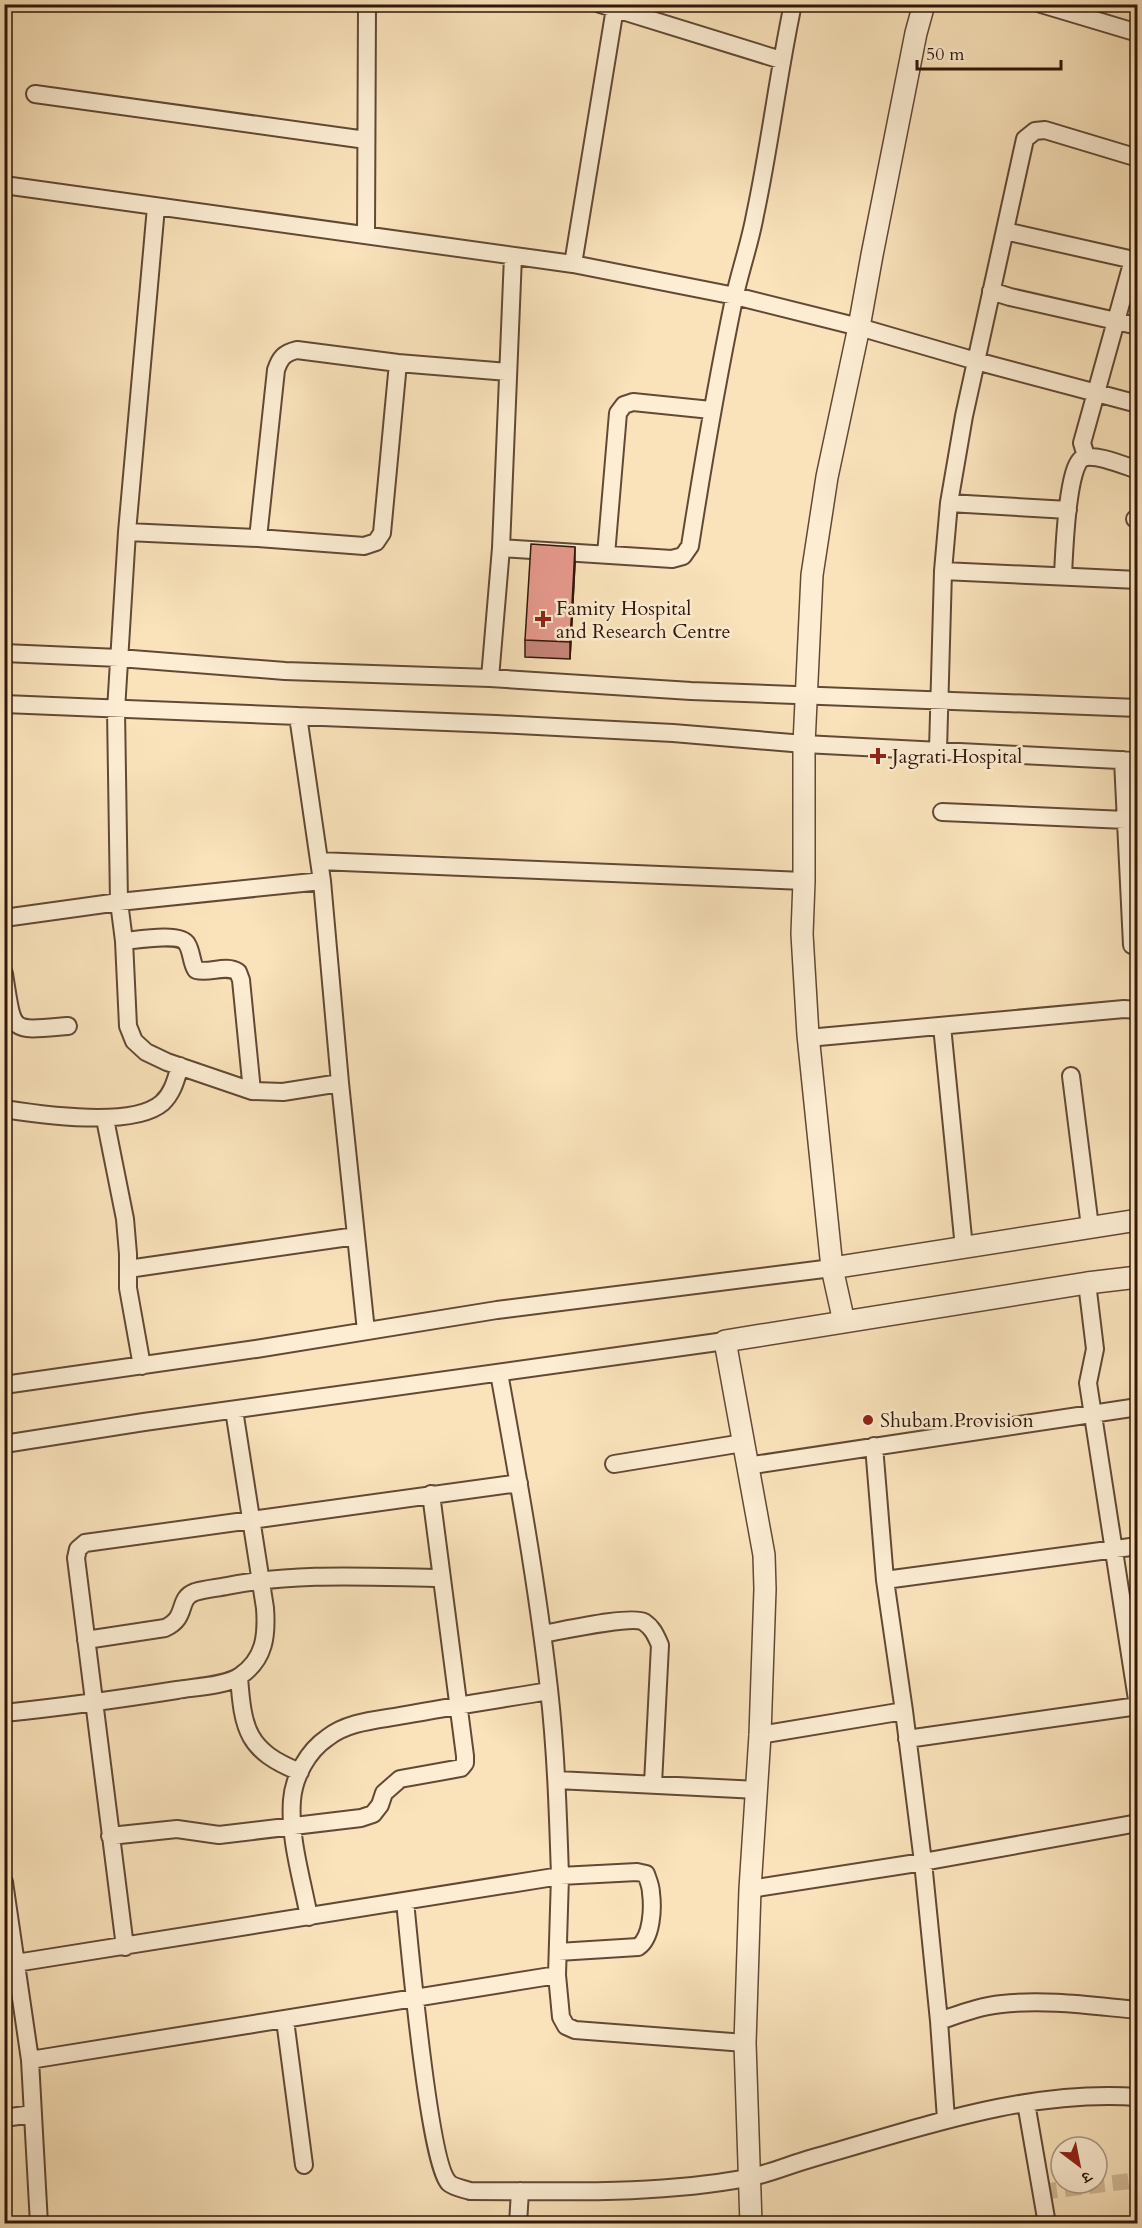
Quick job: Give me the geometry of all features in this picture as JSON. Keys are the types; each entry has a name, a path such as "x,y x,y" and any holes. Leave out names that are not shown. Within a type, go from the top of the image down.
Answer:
{"street":[{"path":"366,234 367,4"},
{"path":"501,549 672,560 683,556 690,546 711,410 735,296 755,218 768,151 781,60 793,4"},
{"path":"844,1322 831,1268 808,1038 802,934 804,744 812,575 827,477 860,327 872,255 916,33 924,4"},
{"path":"1041,4 1137,33"},
{"path":"573,264 607,6 781,60"},
{"path":"35,94 366,140"},
{"path":"938,750 943,571 949,503 964,416 1025,139 1035,131 1045,130 1137,158"},
{"path":"4,186 573,264 735,296 860,327 1137,404"},
{"path":"156,207 127,532 116,710 119,902 124,941 128,1026 134,1041 146,1052 252,1091 283,1092 340,1083"},
{"path":"1005,231 1135,261 1082,443 1086,456"},
{"path":"490,678 501,549 513,256"},
{"path":"991,291 1137,326"},
{"path":"258,538 276,370 279,361 286,353 297,350 398,363 508,372"},
{"path":"127,532 364,546 376,542 382,533 398,363"},
{"path":"606,555 618,413 624,405 633,402 711,410"},
{"path":"1063,575 1068,510 1075,469 1079,460 1086,456 1094,457 1137,470"},
{"path":"949,503 1068,510"},
{"path":"943,571 1137,580"},
{"path":"4,653 119,658 285,672 490,678 691,691 1137,708"},
{"path":"4,704 673,733 804,744 1130,760 1126,820 1132,945"},
{"path":"297,716 322,881 366,1331"},
{"path":"942,812 1126,820"},
{"path":"319,861 804,880"},
{"path":"4,918 119,902 322,881"},
{"path":"124,941 175,937 183,939 196,970 202,972 231,968 238,972 252,1091"},
{"path":"4,974 11,1017 15,1024 29,1029 68,1026"},
{"path":"808,1038 1124,1009 1137,1010"},
{"path":"942,1026 964,1248"},
{"path":"4,1109 105,1119 149,1112 163,1102 173,1088 180,1066"},
{"path":"1071,1076 1090,1227"},
{"path":"105,1119 125,1219 128,1288 142,1366"},
{"path":"4,1386 497,1310 831,1268 1137,1220"},
{"path":"128,1269 356,1236"},
{"path":"4,1444 725,1341 1137,1277"},
{"path":"907,1738 1137,1706 1088,1383 1095,1349 1087,1283"},
{"path":"725,1341 764,1556 765,1589 758,1790 750,1889 745,2043 751,2223"},
{"path":"499,1373 519,1483 549,1691 557,1780 560,1876 557,1975 561,2017 566,2026 575,2030 745,2043"},
{"path":"747,1466 1137,1407"},
{"path":"4,1713 93,1703 213,1684 239,1677 259,1658 266,1631 262,1579 234,1410"},
{"path":"615,1464 743,1443"},
{"path":"874,1446 885,1580 923,1862 946,2119"},
{"path":"124,1947 76,1558 78,1549 85,1543 519,1483"},
{"path":"110,1836 177,1829 219,1835 360,1818 374,1814 384,1793 400,1779 461,1768 465,1763 465,1756 460,1705 431,1494"},
{"path":"885,1580 1137,1546"},
{"path":"86,1640 165,1628 175,1623 181,1615 183,1603 194,1592 262,1579 350,1576 442,1578"},
{"path":"542,1634 628,1620 643,1621 653,1630 660,1645 653,1784"},
{"path":"239,1677 242,1715 250,1735 262,1751 276,1763 300,1772"},
{"path":"309,1917 292,1827 292,1798 300,1772 310,1753 328,1737 353,1725 549,1691"},
{"path":"760,1735 904,1711"},
{"path":"557,1780 758,1790"},
{"path":"750,1889 923,1862 1137,1823"},
{"path":"16,1963 560,1876 637,1872 646,1874 651,1891 646,1939 638,1947 558,1952"},
{"path":"4,1882 7,1919 30,2060 39,2223"},
{"path":"405,1901 415,1997 442,2172 449,2184 470,2191 663,2189 750,2178 946,2119 1067,2097 1111,2095 1137,2097"},
{"path":"30,2060 557,1975"},
{"path":"939,2021 969,2011 1002,2004 1044,2003 1137,2010"},
{"path":"285,2020 304,2165"},
{"path":"1026,2103 1047,2223"},
{"path":"4,2118 32,2114"},
{"path":"518,2223 519,2191"}],"building":[{"path":"531,544 575,547 570,642 525,640"}],"tunnel":[{"path":"1041,2192 1138,2180"}],"place":[{"name":"Famity Hospital and Research Centre","path":"543,619"},
{"name":"Jagrati Hospital","path":"878,756"},
{"name":"Shubam Provision","path":"868,1420"}]}
